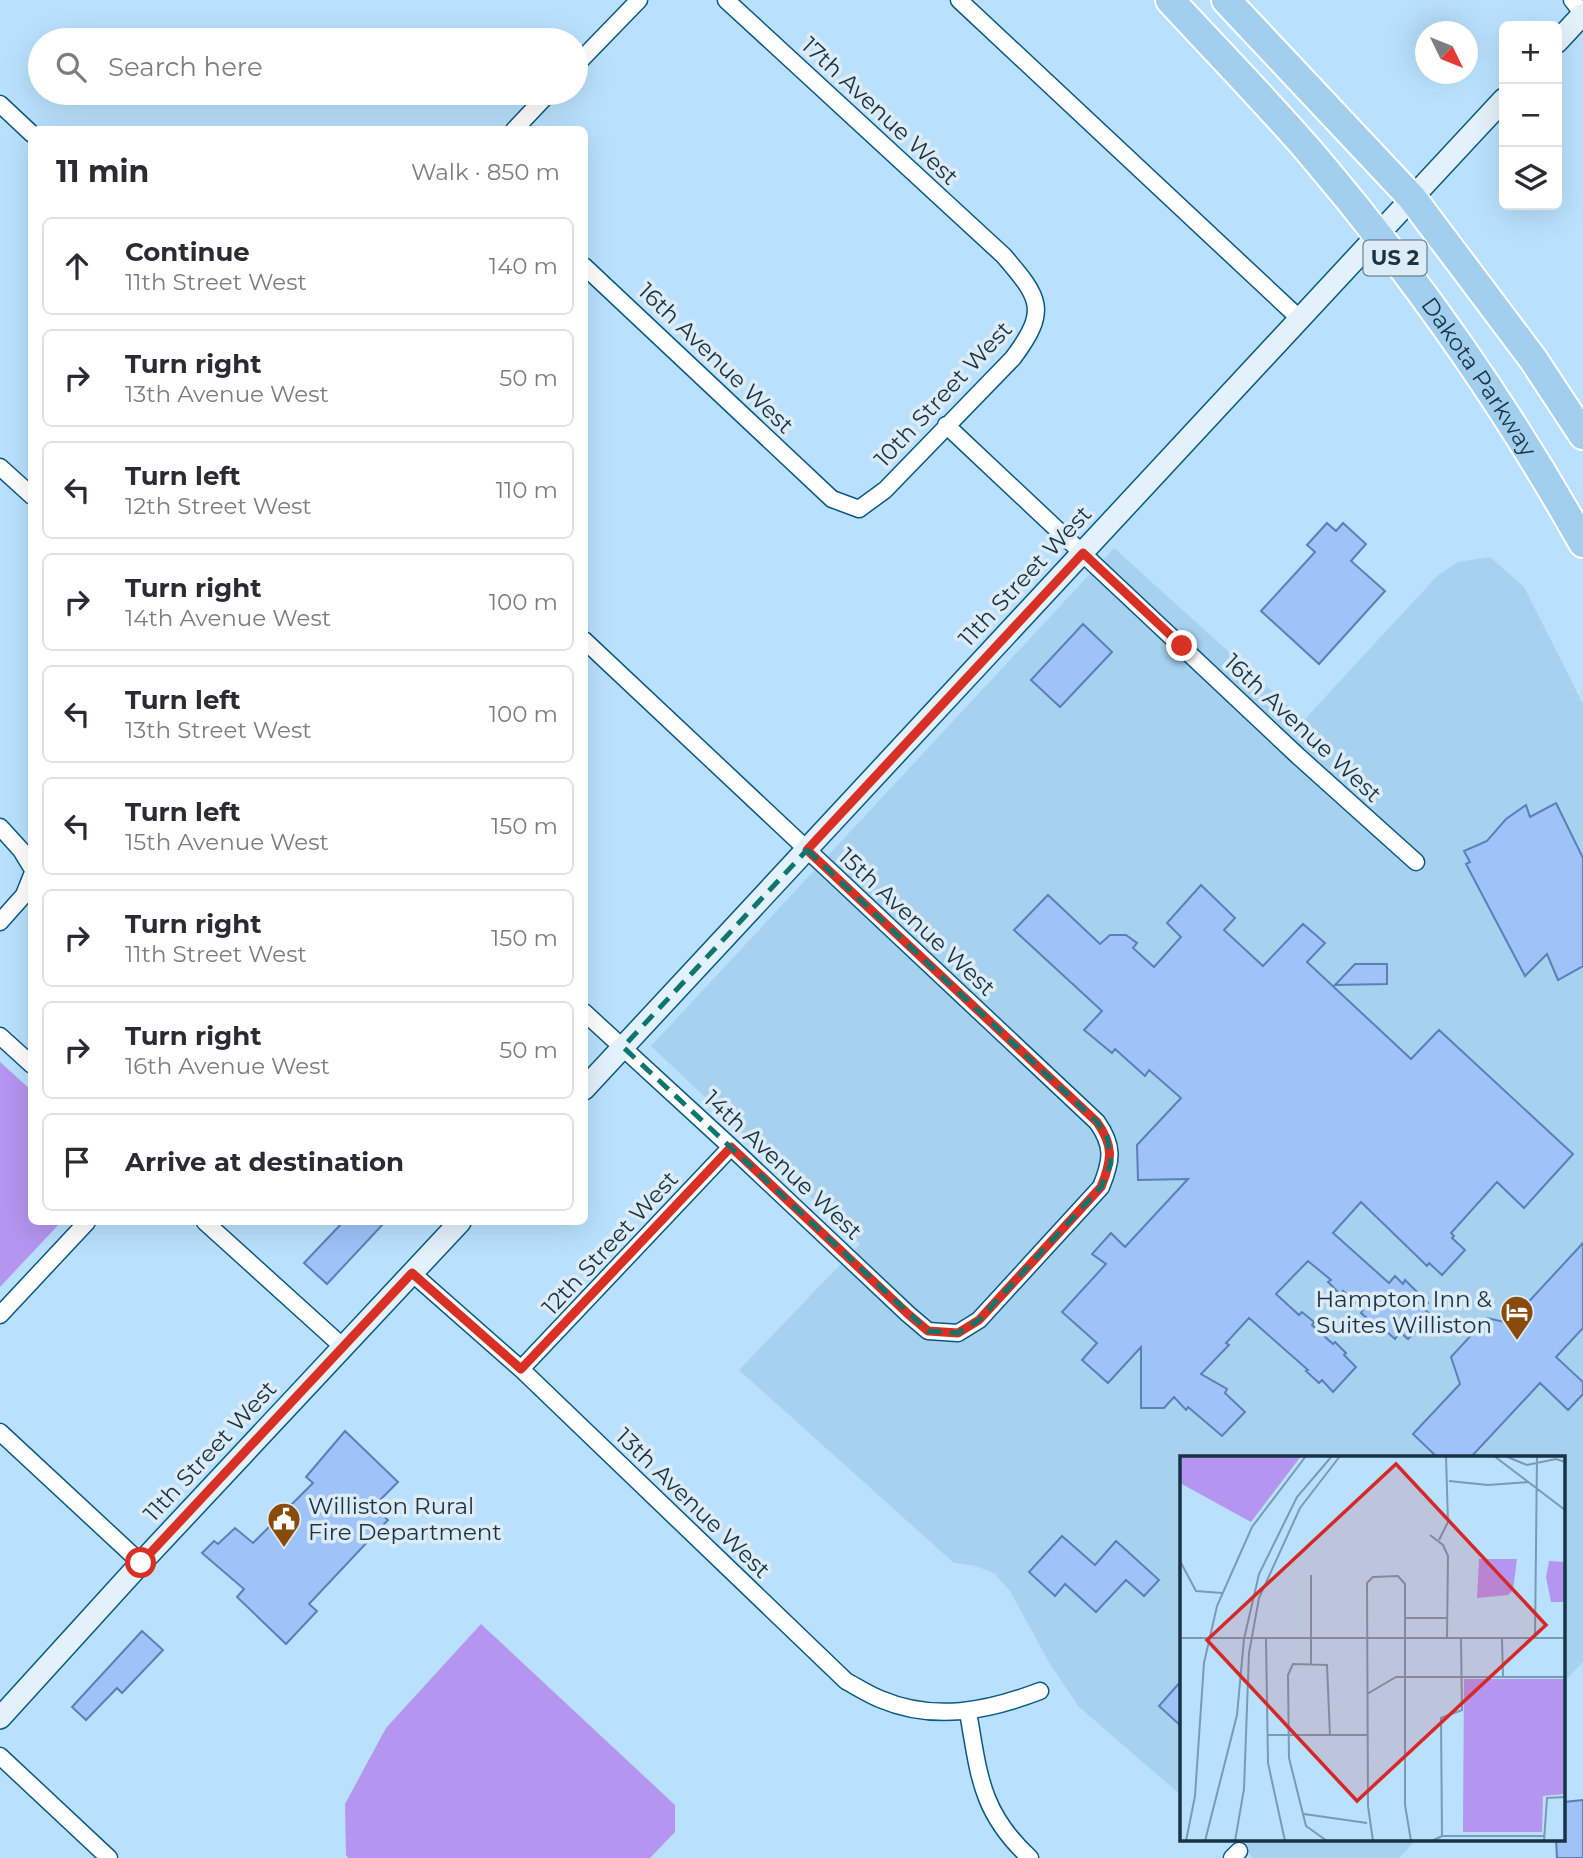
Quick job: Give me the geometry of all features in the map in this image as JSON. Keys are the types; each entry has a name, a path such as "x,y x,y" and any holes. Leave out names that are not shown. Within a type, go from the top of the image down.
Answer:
{"highway":[{"name":"Dakota Parkway","path":"1170,0 1309,152 1443,320 1547,479 1583,543"},
{"name":"US 2","path":"1226,0 1412,198 1525,348 1583,435"}],"main road":[{"path":"1562,37 1583,14"},
{"name":"11th Street West","path":"588,1085 1499,104"},
{"name":"11th Street West","path":"0,1718 342,1346 457,1225"}],"street":[{"path":"588,53 639,0"},
{"name":"17th Avenue West","path":"726,0 1004,256"},
{"path":"959,0 1300,319"},
{"path":"1572,0 1583,14"},
{"path":"0,104 28,130"},
{"path":"518,126 538,105"},
{"name":"10th Street West","path":"816,485 832,499 859,509 885,490 1013,358 1031,334 1037,311 1032,289 1004,256"},
{"name":"16th Avenue West","path":"588,270 816,485"},
{"name":"16th Avenue West","path":"946,425 1298,756 1416,862"},
{"path":"0,467 28,492"},
{"name":"15th Avenue West","path":"588,644 1097,1122 1107,1136 1111,1163 1101,1187 979,1320 958,1333"},
{"path":"0,827 28,861"},
{"path":"0,922 24,895 28,885"},
{"name":"14th Avenue West","path":"588,1016 908,1314 928,1331 958,1333"},
{"path":"0,1036 28,1061"},
{"name":"12th Street West","path":"521,1369 731,1147"},
{"path":"0,1315 84,1225"},
{"path":"208,1225 342,1346"},
{"name":"13th Avenue West","path":"412,1273 521,1369 846,1681 881,1700 928,1712 968,1712 1003,1705 1041,1691"},
{"path":"0,1432 141,1563"},
{"path":"968,1712 980,1785 998,1822 1030,1858"},
{"path":"0,1756 109,1858"}],"highlighted area":[{"path":"807,850 1097,1122 1107,1136 1111,1163 1101,1187 979,1320 958,1333 928,1331 623,1047"}],"shaded area":[{"path":"1114,548 1304,720 1437,576 1458,562 1490,557 1524,587 1583,704 1583,1662 1566,1680 1566,1456 1180,1456 1180,1794 1079,1707 1050,1664 1010,1591 995,1574 976,1566 954,1563 739,1370 860,1244 651,1046"},
{"path":"0,1062 28,1087 28,1225 58,1225 0,1287"},
{"path":"481,1624 675,1805 675,1832 650,1858 348,1858 345,1804 386,1728"},
{"path":"1233,1840 1416,1840 1399,1858 1254,1858"}],"building":[{"path":"1327,523 1336,531 1343,523 1366,544 1351,561 1385,591 1319,664 1261,611 1315,552 1307,545"},
{"path":"1083,624 1112,652 1060,707 1031,680"},
{"path":"1556,803 1583,858 1583,966 1558,980 1547,954 1525,976 1466,864 1470,862 1464,851 1487,841 1506,819 1526,805 1530,817"},
{"path":"1201,885 1235,918 1224,930 1263,966 1303,924 1325,943 1307,962 1411,1059 1439,1030 1573,1154 1524,1208 1497,1182 1451,1233 1454,1236 1452,1238 1465,1250 1442,1275 1429,1263 1427,1266 1361,1202 1333,1233 1389,1283 1395,1276 1403,1284 1405,1280 1428,1303 1423,1308 1431,1315 1408,1339 1400,1332 1395,1339 1361,1313 1363,1310 1343,1291 1340,1294 1328,1282 1331,1280 1308,1261 1276,1294 1299,1315 1302,1312 1314,1322 1312,1325 1333,1344 1335,1342 1356,1367 1333,1392 1322,1380 1319,1383 1249,1318 1226,1343 1229,1345 1201,1374 1227,1389 1225,1393 1245,1412 1222,1436 1188,1407 1186,1410 1174,1397 1164,1408 1141,1408 1141,1347 1108,1383 1082,1360 1097,1343 1062,1312 1106,1264 1092,1254 1111,1233 1125,1247 1188,1179 1138,1180 1137,1145 1181,1098 1149,1070 1145,1076 1115,1049 1112,1053 1084,1030 1102,1011 1014,930 1048,895 1100,944 1110,935 1126,935 1137,943 1133,948 1154,967 1181,937 1167,923"},
{"path":"1355,964 1387,964 1387,984 1335,985"},
{"path":"340,1225 382,1225 327,1284 304,1263"},
{"name":"Hampton Inn & Suites Williston","path":"1583,1243 1583,1328 1556,1357 1583,1382 1583,1394 1568,1410 1540,1383 1472,1456 1436,1456 1413,1434 1460,1384 1451,1357 1487,1318 1509,1323"},
{"name":"Williston Rural Fire Department","path":"345,1431 398,1482 373,1507 388,1520 309,1604 317,1611 286,1644 237,1597 244,1589 202,1553 214,1541 218,1544 235,1528 253,1543 313,1483 306,1477"},
{"path":"1062,1536 1095,1565 1116,1541 1159,1580 1144,1596 1126,1580 1096,1612 1065,1584 1055,1596 1029,1572"},
{"path":"142,1631 163,1650 122,1693 117,1688 86,1720 72,1707"},
{"path":"1180,1682 1180,1725 1159,1706"},
{"path":"1583,1800 1583,1858 1557,1858 1556,1840 1566,1840 1566,1802"}],"place":[{"name":"Hampton Inn & Suites Williston","path":"1517,1342"},
{"name":"Williston Rural Fire Department","path":"284,1549"}],"route":[{"path":"141,1563 412,1273 521,1369 731,1147 928,1331 958,1333 979,1320 1101,1187 1111,1163 1107,1136 1097,1122 807,850 1083,553 1182,646"}]}
